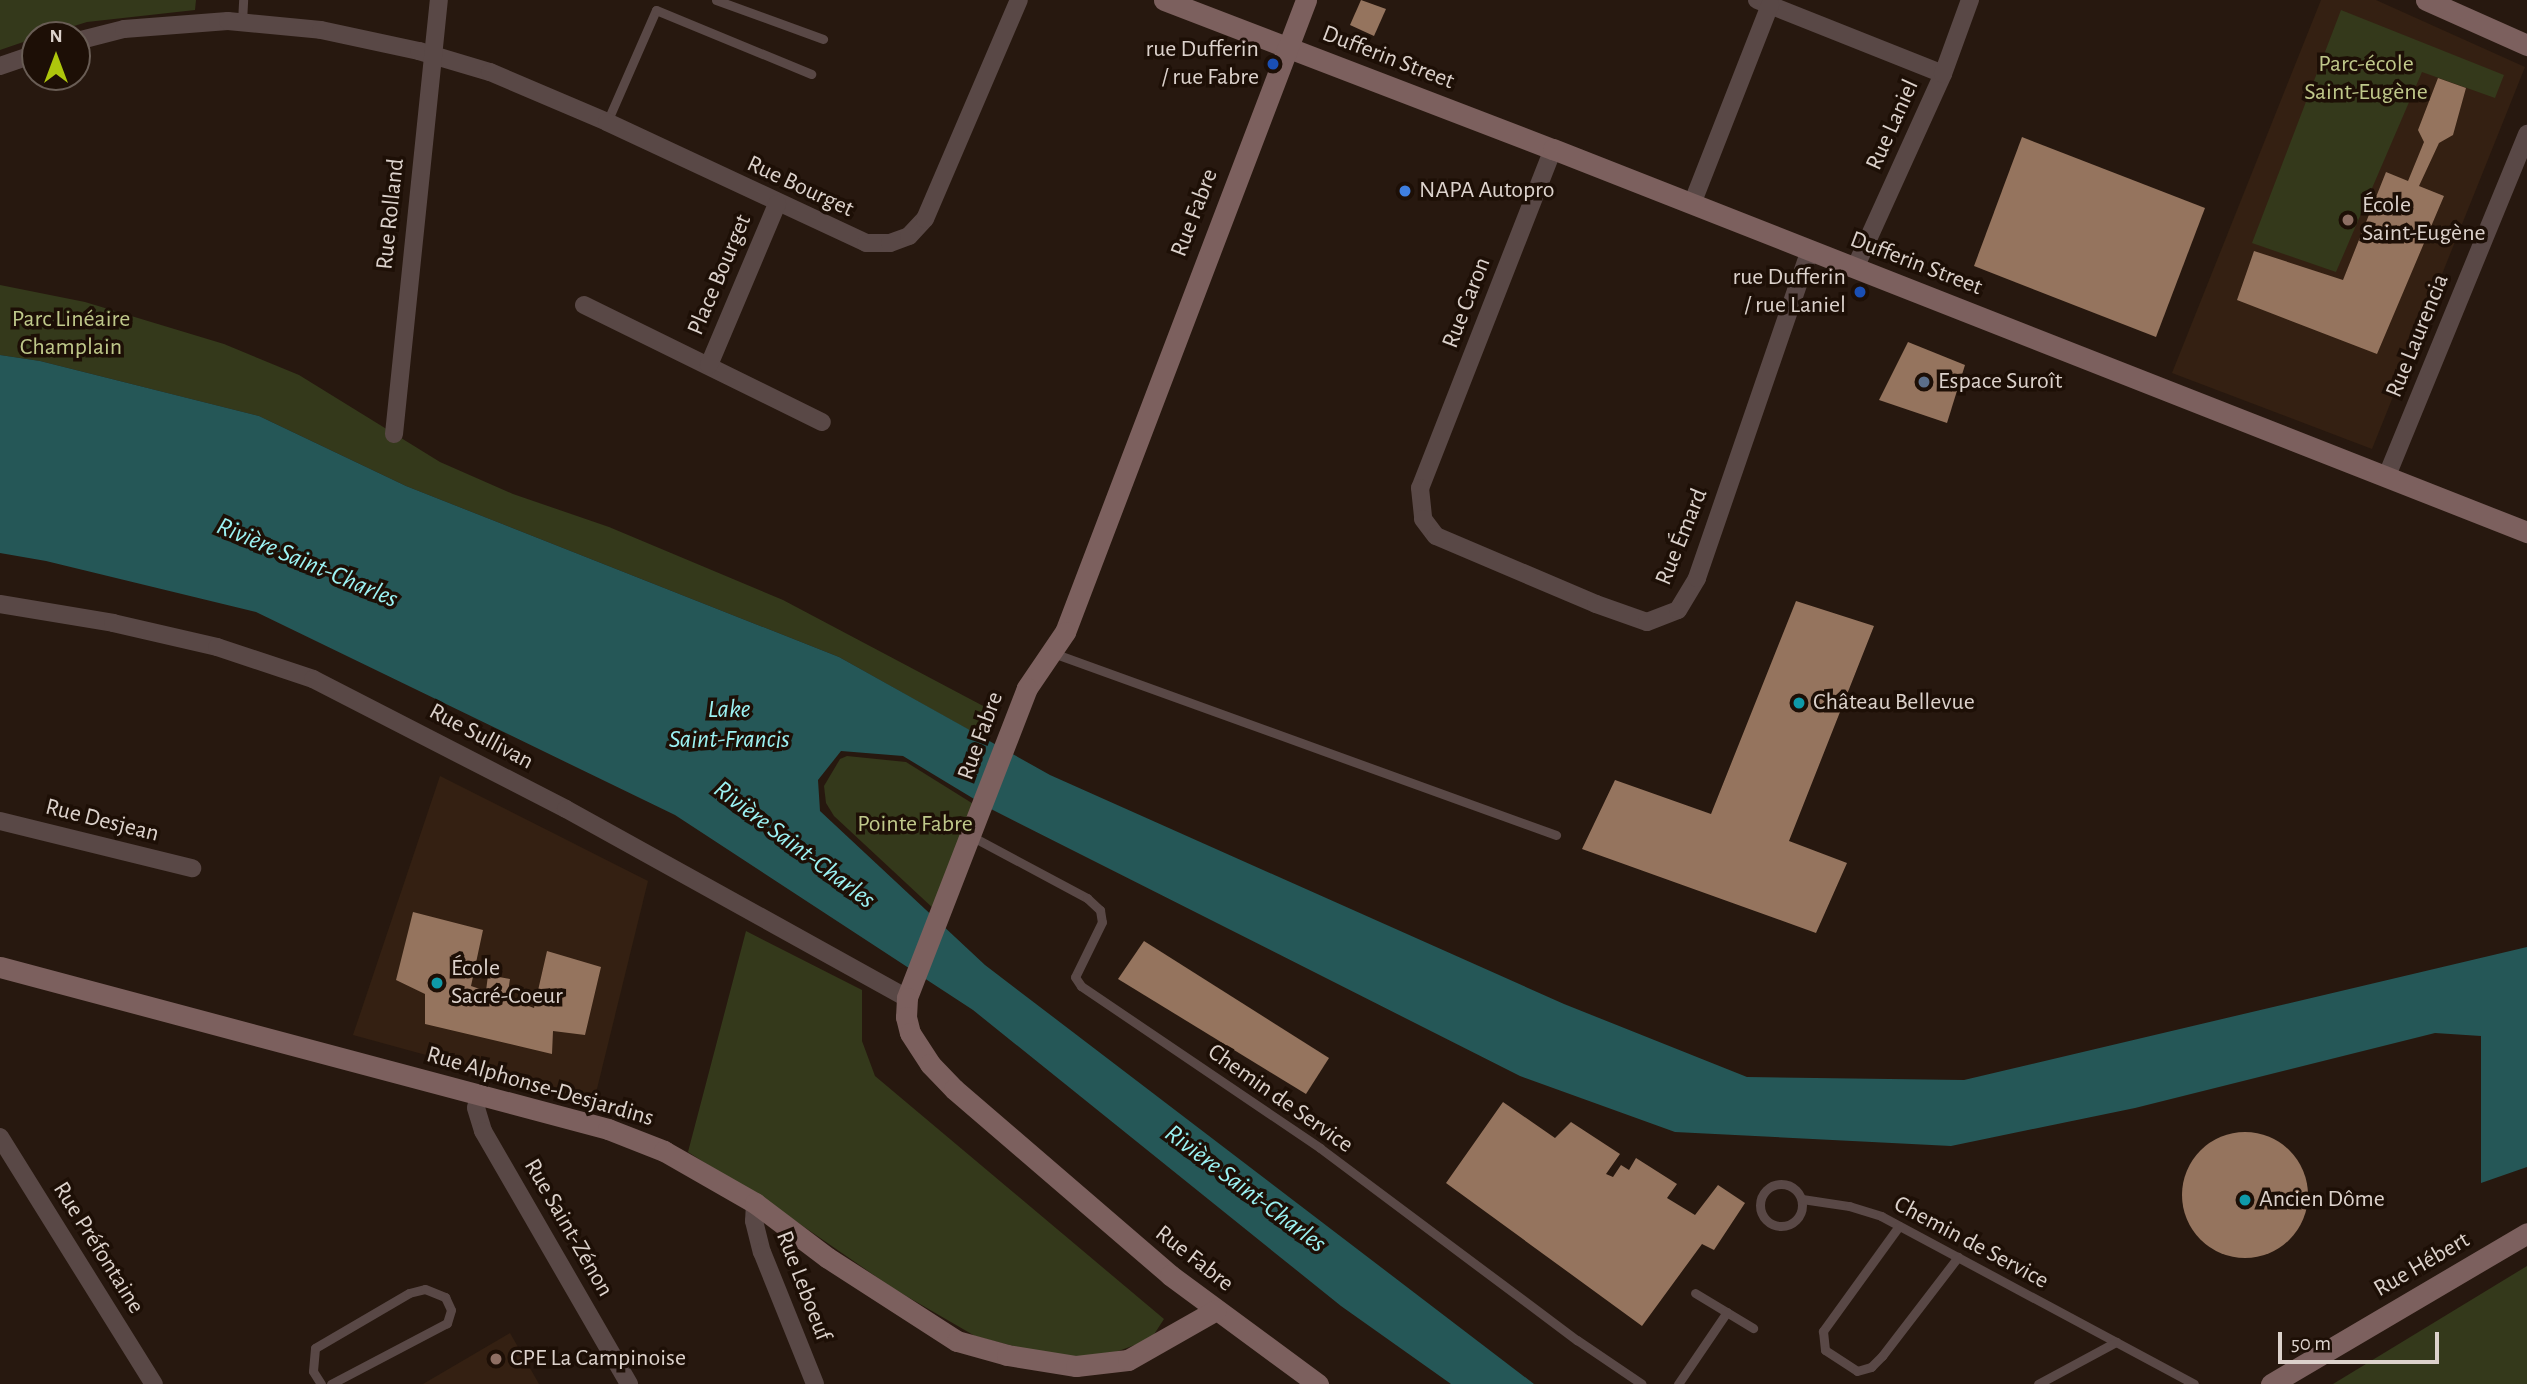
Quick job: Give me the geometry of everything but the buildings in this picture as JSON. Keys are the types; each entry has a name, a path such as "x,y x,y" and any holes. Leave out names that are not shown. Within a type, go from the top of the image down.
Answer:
{"street":[{"name":"Rue Rolland","path":"394,434 439,0"},
{"name":"Rue Bourget","path":"91,37 124,29 242,22 321,30 433,55 490,72 607,122 777,204 866,243 890,243 909,236 925,219 1019,0"},
{"name":"Dufferin Street","path":"1164,0 1553,149 2527,532"},
{"name":"Rue Fabre","path":"1306,0 1065,632 1027,688 907,998 910,1032 930,1064 954,1089 1170,1276 1318,1384"},
{"name":"Rue Laniel","path":"1855,268 1943,74 1970,0"},
{"path":"2426,0 2527,45"},
{"path":"1692,204 1763,3 1943,74"},
{"path":"0,66 21,59"},
{"name":"Rue Laurencia","path":"2386,478 2527,134"},
{"name":"Rue Caron","path":"1426,474 1553,149"},
{"name":"Place Bourget","path":"709,365 777,204"},
{"name":"Rue Émard","path":"1426,474 1420,488 1423,519 1436,536 1596,604 1647,622 1678,610 1697,578 1810,250"},
{"name":"Place Bourget","path":"584,305 822,422"},
{"name":"Rue Sullivan","path":"0,604 113,623 217,647 313,679 543,797 907,998"},
{"name":"Rue Desjean","path":"0,821 192,868"},
{"name":"Rue Alphonse-Desjardins","path":"0,967 608,1129 664,1151 755,1203 828,1258 957,1341 1007,1355 1076,1366 1128,1360 1216,1310"},
{"name":"Rue Saint-Zénon","path":"479,1094 476,1108 484,1131 629,1384"},
{"name":"Rue Préfontaine","path":"0,1137 154,1384"},
{"name":"Rue Leboeuf","path":"755,1203 754,1221 762,1252 815,1384"},
{"name":"Rue Hébert","path":"2271,1384 2527,1233"}],"lane":[{"path":"242,22 243,0"},
{"path":"716,0 822,39"},
{"path":"607,122 656,10 811,74"},
{"path":"1051,652 1556,835"},
{"name":"Chemin de Service","path":"971,836 1087,898 1100,910 1102,922 1075,977 1081,986 1320,1148 1577,1340 1642,1384"},
{"path":"1773,1184 1788,1184 1802,1199 1801,1213 1791,1224 1778,1226 1761,1214 1760,1200 1773,1184"},
{"name":"Chemin de Service","path":"1802,1199 1849,1206 1881,1216 2194,1384"},
{"path":"1899,1226 1823,1331 1825,1350 1857,1371 1871,1367 1882,1356 1958,1257"},
{"path":"321,1384 313,1371 315,1349 409,1293 425,1289 445,1297 451,1310 447,1323 331,1384"},
{"path":"1695,1293 1753,1328"},
{"path":"1678,1384 1727,1312"},
{"path":"2038,1384 2116,1342"}],"shaded area":[{"name":"École Saint-Eugène","path":"2321,0 2376,0 2525,67 2372,449 2172,373"},
{"path":"440,776 648,881 594,1101 353,1035"},
{"name":"CPE La Campinoise","path":"510,1333 539,1384 423,1384"}],"green space":[{"path":"0,0 196,0 195,10 91,22 21,21 21,43 0,50"},
{"name":"Parc-école Saint-Eugène","path":"2341,10 2504,75 2495,98 2422,72 2336,272 2252,243"},
{"name":"Parc Linéaire Champlain","path":"0,285 85,302 224,344 299,375 440,462 513,494 609,527 783,600 987,708 976,734 839,657 406,486 259,416 40,361 0,355"},
{"name":"Pointe Fabre","path":"847,756 906,762 975,805 935,910 834,816 826,803 824,786 840,759"},
{"path":"746,931 862,990 862,1041 875,1076 1164,1319 1151,1339 1105,1356 1052,1356 975,1336 894,1289 688,1152"},
{"path":"2527,1266 2527,1384 2333,1384"}],"water":[{"name":"Lake Saint-Francis","path":"0,355 40,361 259,416 406,486 839,657 1050,775 1564,1004 1747,1077 1964,1080 2527,947 2527,1167 2481,1183 2481,1036 2435,1033 2135,1108 1951,1146 1675,1132 1520,1076 989,808 903,756 841,751 818,780 820,811 985,965 1534,1384 1451,1384 1341,1306 973,1010 675,815 256,612 46,561 0,553"}],"place":[{"name":"rue Dufferin / rue Fabre","path":"1273,64"},
{"name":"NAPA Autopro","path":"1405,191"},
{"name":"École Saint-Eugène","path":"2348,220"},
{"name":"rue Dufferin / rue Laniel","path":"1860,292"},
{"name":"Espace Suroît","path":"1924,382"},
{"name":"Château Bellevue","path":"1799,703"},
{"name":"École Sacré-Coeur","path":"437,983"},
{"name":"Ancien Dôme","path":"2245,1200"},
{"name":"CPE La Campinoise","path":"496,1359"}],"water label":[{"name":"Rivière Saint-Charles","path":"307,563"},
{"name":"Rivière Saint-Charles","path":"794,845"},
{"name":"Rivière Saint-Charles","path":"1245,1189"}]}
